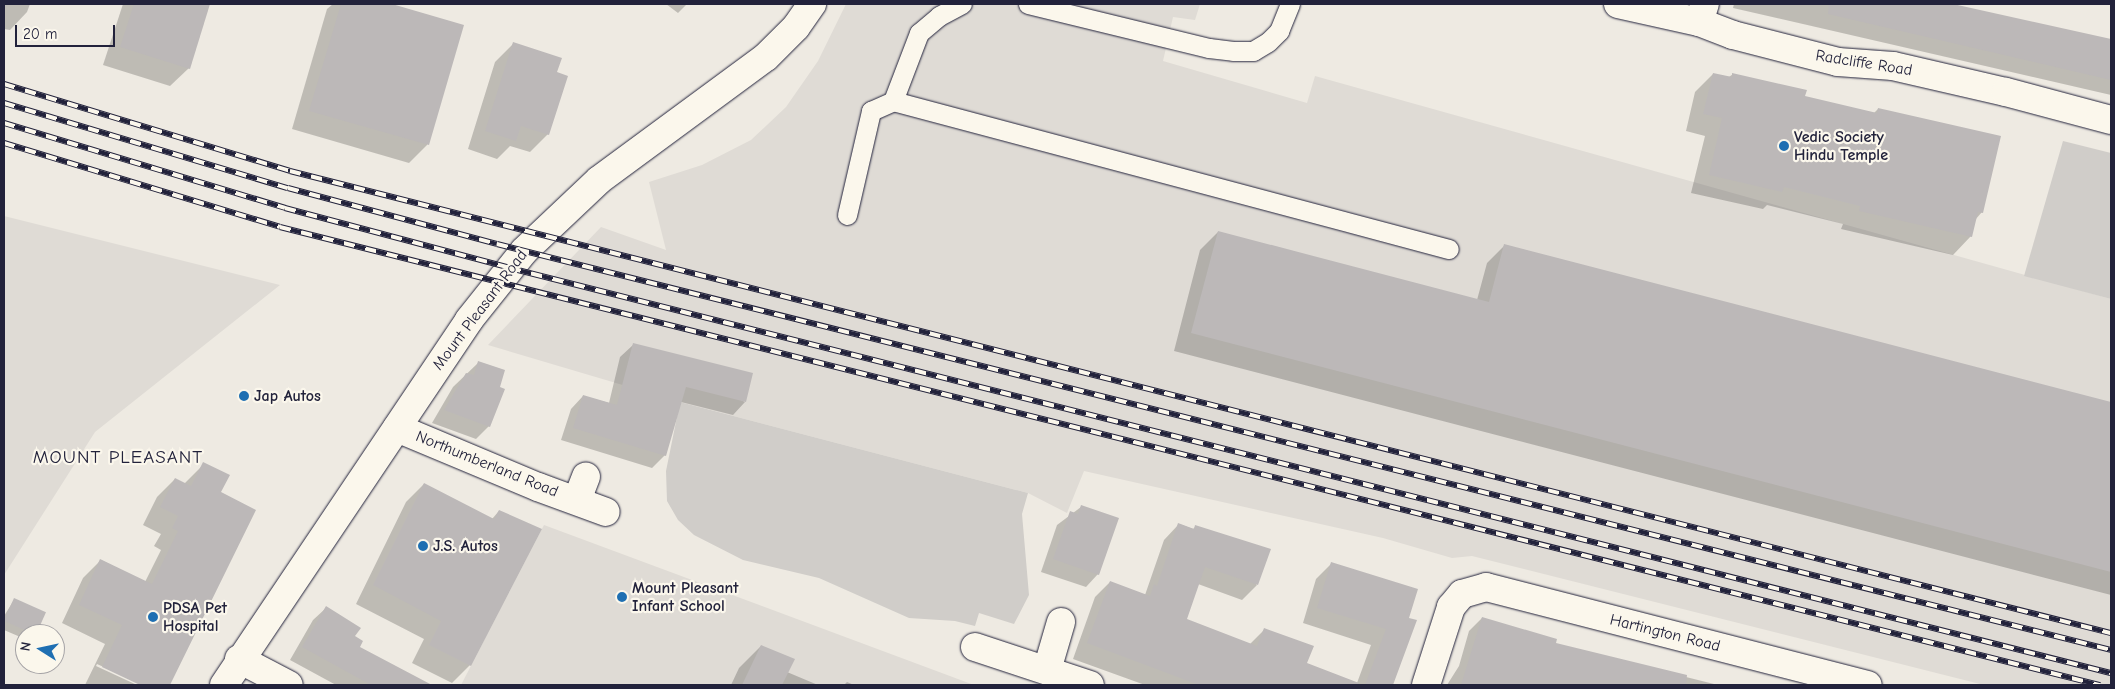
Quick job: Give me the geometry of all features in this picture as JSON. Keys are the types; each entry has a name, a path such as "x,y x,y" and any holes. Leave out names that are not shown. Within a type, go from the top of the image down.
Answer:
{"street":[{"name":"Mount Pleasant Road","path":"224,685 469,320 538,235 599,180 766,57 796,27 812,4"},
{"name":"Radcliffe Road","path":"1618,4 1702,13 1733,35 1838,62 1893,66 2006,92 2111,120"},
{"name":"Northumberland Road","path":"397,428 538,487 582,488 606,512"},
{"name":"Hartington Road","path":"1426,685 1451,607 1462,594 1486,588 1868,685"},
{"path":"1047,670 1061,622"},
{"path":"975,647 1090,685"},
{"path":"239,660 289,685"}],"lane":[{"path":"893,101 919,33 940,16 962,4"},
{"path":"1028,4 1209,48 1233,51 1253,50 1268,42 1279,31 1290,4"},
{"path":"847,215 872,111 893,101 1449,249"}],"shaded area":[{"path":"846,4 1200,4 1195,20 1173,17 1163,61 1307,103 1315,76 2111,299 2111,685 1984,685 1472,556 1452,558 1383,538 1084,471 1067,513 1028,493 680,402 488,345 601,227 666,250 649,182 702,165 751,140 786,107 818,61"},
{"path":"2063,141 2111,153 2111,299 2024,276"},
{"path":"4,216 280,285 95,432 4,575"},
{"path":"680,402 1028,493 1022,514 1029,595 1014,624 979,613 975,626 955,621 909,618 819,578 743,560 694,535 678,520 667,501 666,471"},
{"name":"Mount Pleasant Infant School","path":"544,525 974,685 461,685"}],"building":[{"path":"134,4 210,4 190,69 120,47"},
{"path":"341,4 392,4 464,25 429,145 309,111"},
{"path":"1829,4 1953,4 2111,39 2111,80 1828,14"},
{"path":"513,42 562,58 557,72 568,76 549,135 521,126 516,141 485,131"},
{"path":"1713,73 1732,77 1732,73 1807,90 1805,96 1877,113 1878,108 2001,136 1983,213 1978,212 1972,237 1859,211 1860,206 1784,187 1782,192 1709,175 1722,118 1703,114"},
{"path":"1218,231 1489,302 1504,244 2111,402 2111,572 1191,333"},
{"path":"633,343 753,373 746,402 686,387 666,456 573,428 583,395 617,405"},
{"path":"478,361 505,370 500,387 505,389 490,427 444,410 466,373 474,375"},
{"path":"203,462 230,475 221,492 256,510 170,685 140,685 102,667 122,625 79,605 100,559 152,584 178,531 172,528 178,516 160,507 175,478 191,486"},
{"path":"424,483 494,519 499,510 542,529 471,666 429,645 441,621 373,585"},
{"path":"1081,505 1119,518 1099,575 1053,559 1070,511 1078,514"},
{"path":"1178,523 1194,529 1195,525 1271,549 1258,585 1205,567 1187,619 1257,646 1264,628 1314,646 1307,663 1359,683 1359,685 1199,685 1087,643 1110,581 1150,596 1154,584 1157,586"},
{"path":"1331,562 1418,589 1409,618 1417,620 1393,685 1365,685 1386,629 1317,608"},
{"path":"14,598 46,612 41,624 15,624 15,626 4,621"},
{"path":"326,606 361,628 355,636 363,641 360,647 432,685 371,685 302,647"},
{"path":"1482,617 1557,639 1556,643 1687,675 1686,685 1461,685"},
{"path":"761,645 795,659 782,685 742,685"}],"railway":[{"path":"4,84 290,171 2111,633"},
{"path":"4,103 288,188 497,244 2111,650"},
{"path":"4,123 285,208 510,268 2111,673"},
{"path":"4,143 280,227 2100,685"}],"place":[{"name":"Vedic Society Hindu Temple","path":"1784,146"},
{"name":"Jap Autos","path":"244,396"},
{"name":"J.S. Autos","path":"423,546"},
{"name":"Mount Pleasant Infant School","path":"622,597"},
{"name":"PDSA Pet Hospital","path":"153,617"}],"district":[{"name":"MOUNT PLEASANT","path":"118,458"}]}
